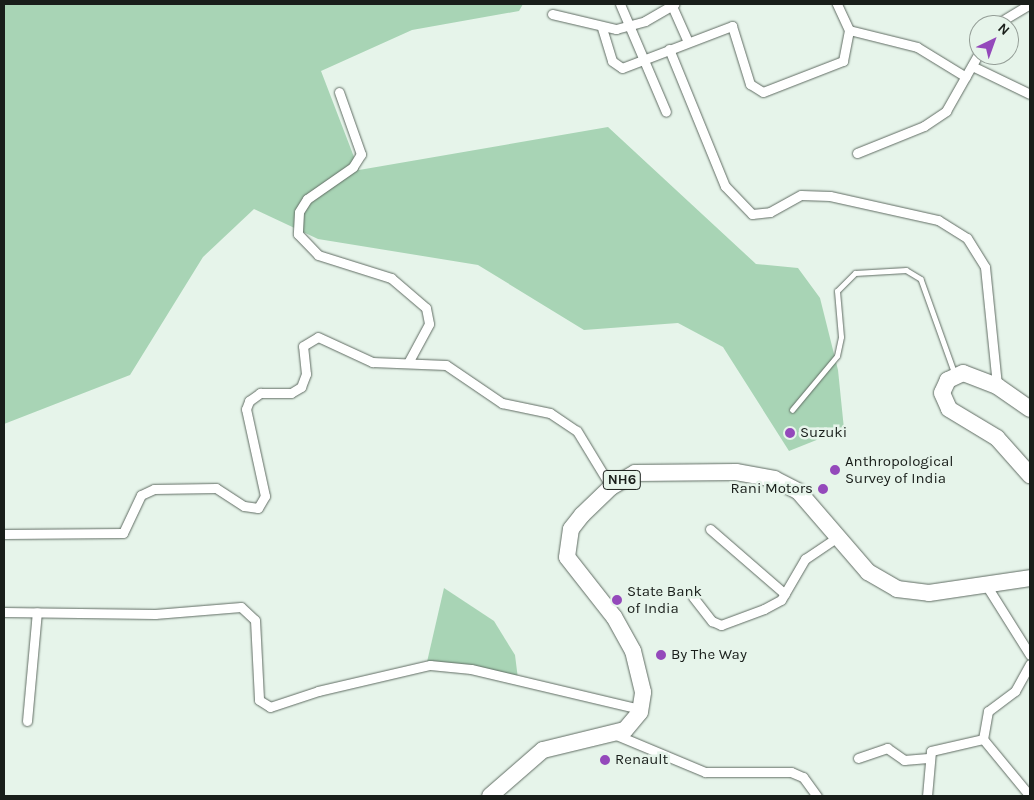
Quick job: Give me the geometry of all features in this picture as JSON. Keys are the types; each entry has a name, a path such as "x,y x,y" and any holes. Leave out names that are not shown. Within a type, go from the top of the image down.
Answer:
{"highway":[{"path":"1030,409 997,386 973,375 955,375 942,393 949,409 997,438 1030,475"},
{"name":"NH6","path":"640,709 641,678 634,651 614,616 567,557 571,529 611,487 635,473 650,470 758,475 799,492 868,572 897,589 930,593 988,588 1030,578"},
{"path":"490,796 542,750 575,738 613,734 631,725 640,709"}],"street":[{"path":"620,4 631,25 666,112"},
{"path":"602,28 616,67 645,59 732,26 750,84 763,92 844,61 849,30 837,4"},
{"path":"1012,15 1030,4"},
{"path":"552,14 602,28 631,25 673,5 688,42"},
{"path":"849,30 917,47 966,77"},
{"path":"669,49 725,186 752,214 770,212 801,195 830,196 938,220 967,238 985,267 997,386"},
{"path":"857,153 936,119 952,102 972,66 1030,94"},
{"path":"339,92 361,154 353,166 307,198 299,212 298,234 318,255 391,278 426,308 430,324 408,363"},
{"path":"4,534 123,533 141,495 154,489 216,488 244,506 257,508 265,496 246,409 260,392 291,393 301,387 307,341 322,338 347,354 372,362 408,363 457,368 502,403 550,413 569,424 611,487"},
{"path":"710,528 785,594"},
{"path":"693,597 712,621 721,625 774,605 785,594 806,559 838,537"},
{"path":"988,588 1030,655"},
{"path":"4,612 155,614 241,607 254,620 259,700 270,707 318,691 430,666 471,669 640,709"},
{"path":"27,721 37,612"},
{"path":"1030,664 1015,691 988,711 983,739 1030,796"},
{"path":"613,734 705,772 791,772 803,777 817,796"},
{"path":"927,796 928,758 935,749 962,747 983,739"},
{"path":"858,758 887,748 904,760 928,758"}],"lane":[{"path":"792,410 837,356 841,336 837,291 854,272 906,270 921,279 955,375"}],"green space":[{"path":"4,4 523,4 519,11 412,30 321,71 359,170 608,127 756,264 798,268 820,298 838,370 844,429 789,451 723,347 678,323 584,330 478,265 318,239 254,209 203,257 130,375 4,424"},
{"path":"444,588 494,621 515,655 518,679 427,662"}],"place":[{"name":"Suzuki","path":"790,433"},
{"name":"Anthropological Survey of India","path":"835,470"},
{"name":"Rani Motors","path":"823,489"},
{"name":"State Bank of India","path":"617,600"},
{"name":"By The Way","path":"661,655"},
{"name":"Renault","path":"605,760"}]}
